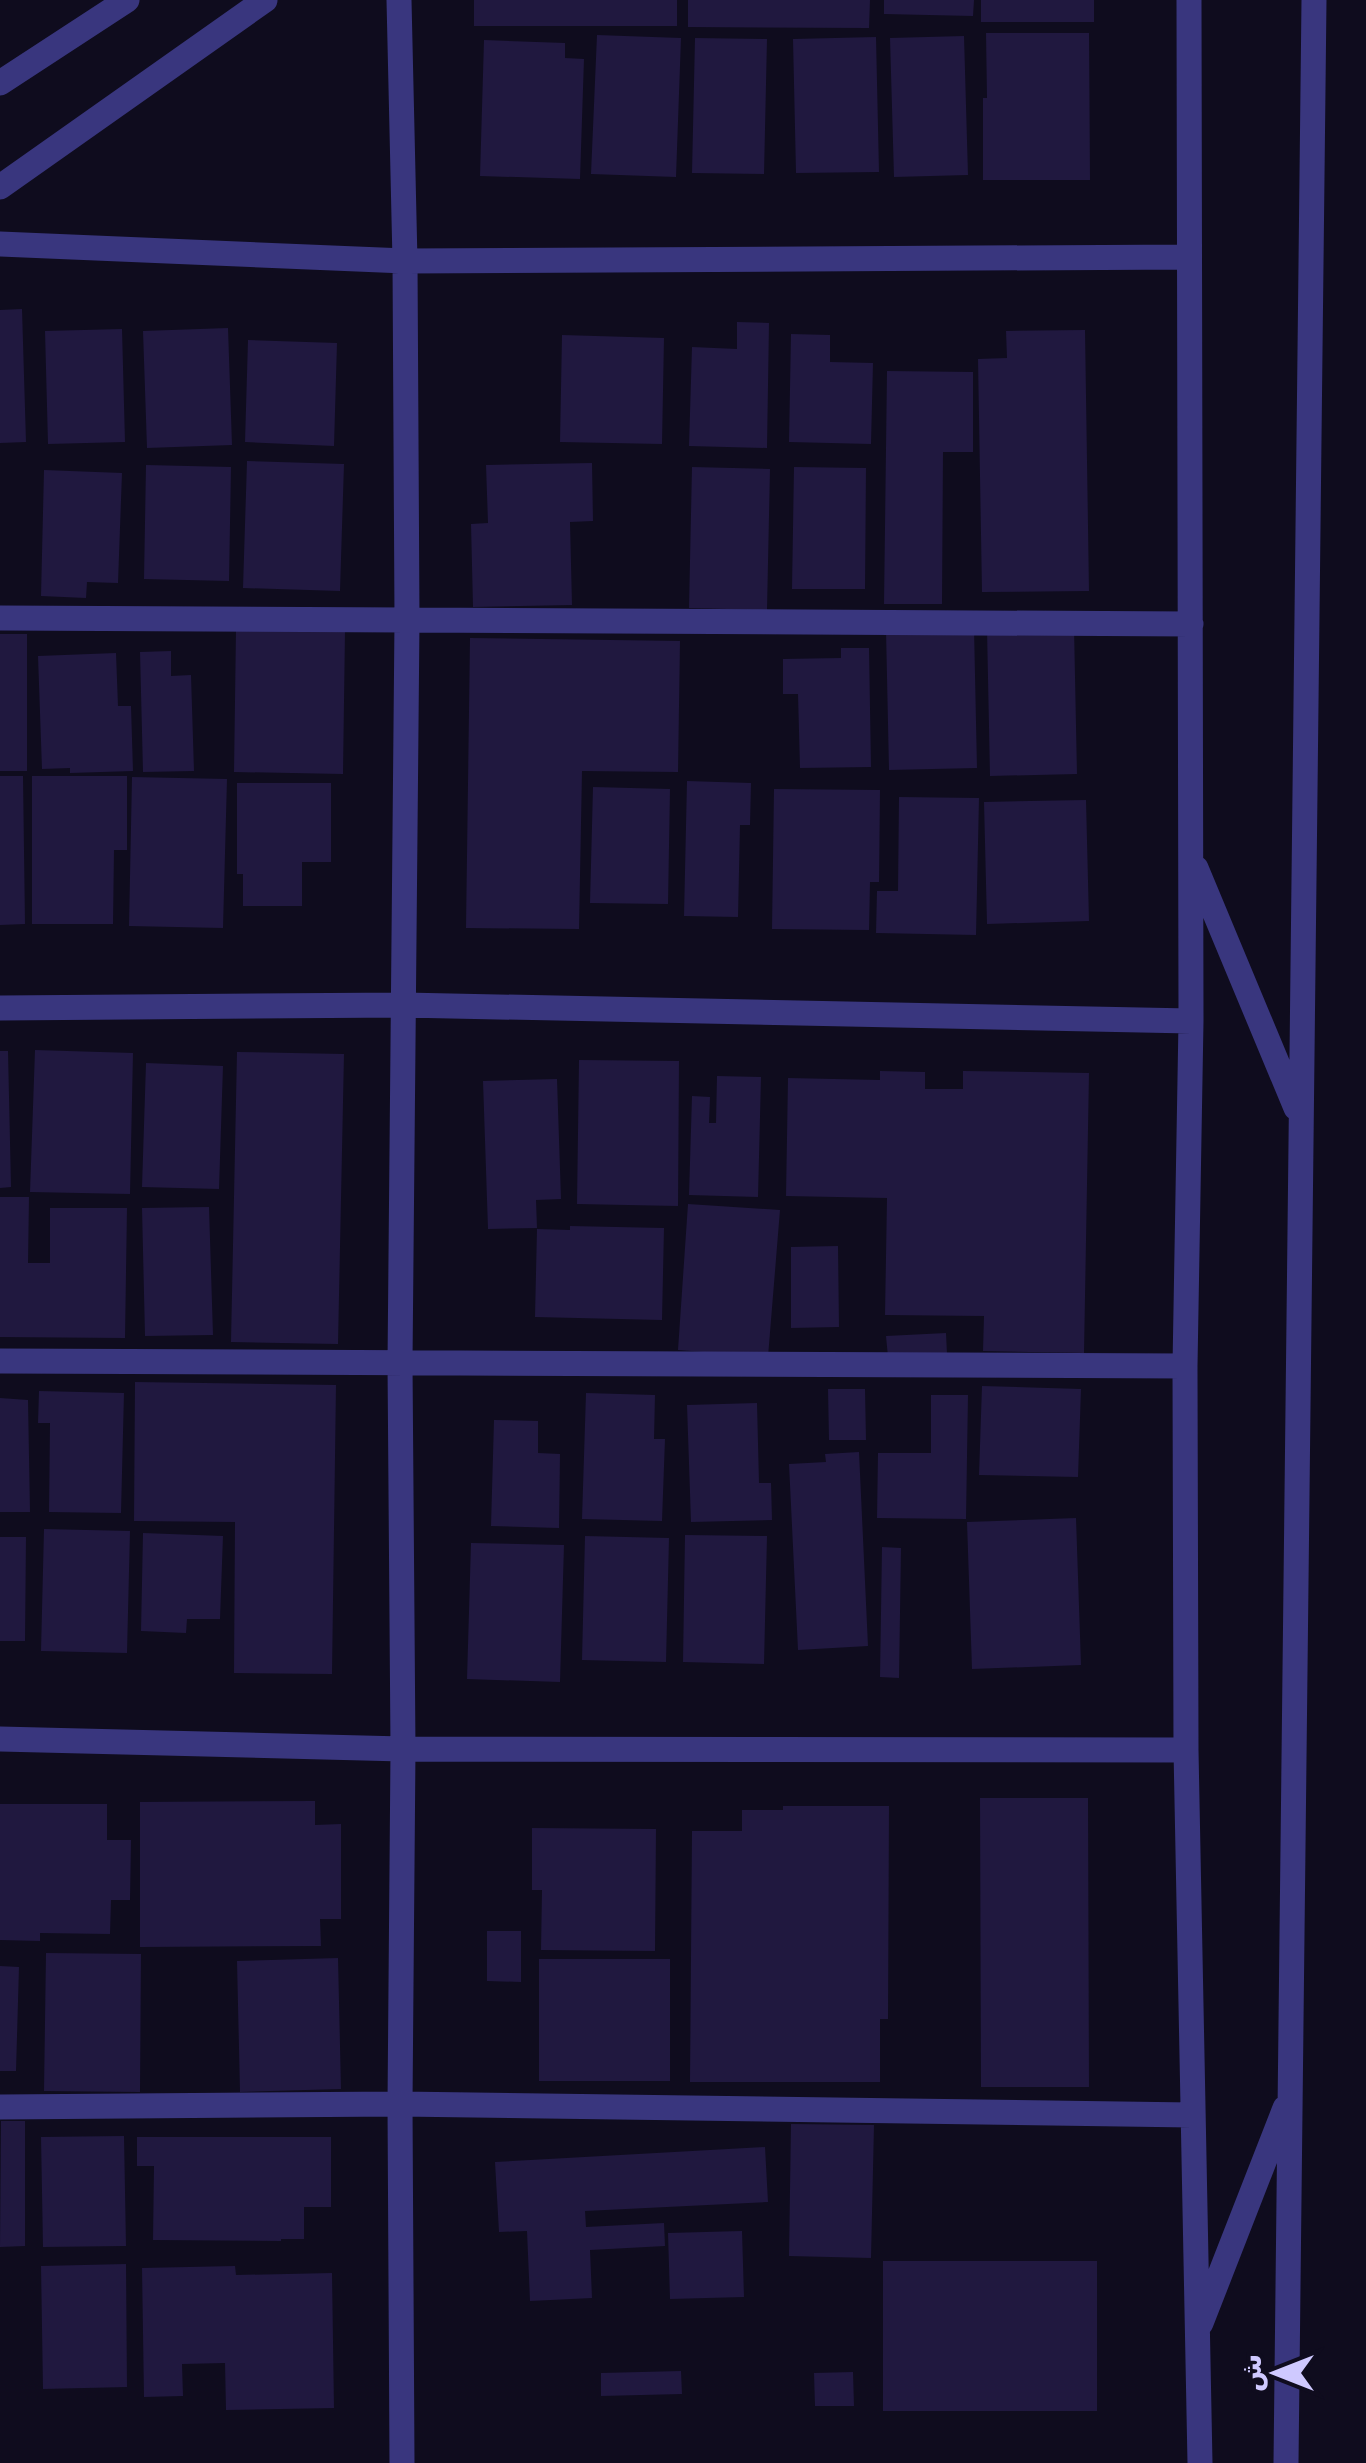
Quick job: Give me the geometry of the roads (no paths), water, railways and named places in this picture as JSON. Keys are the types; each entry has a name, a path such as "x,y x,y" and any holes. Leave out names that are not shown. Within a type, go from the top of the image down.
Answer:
{"street":[{"path":"0,83 127,0"},
{"path":"0,187 265,0"},
{"path":"399,0 406,262 407,620 400,1363 402,2463"},
{"path":"1189,0 1191,1021 1185,1366 1186,1750 1200,2463"},
{"path":"1286,2463 1314,0"},
{"path":"0,244 406,262 1188,258"},
{"path":"0,618 1191,624"},
{"path":"1190,854 1302,1120"},
{"path":"0,1008 404,1006 1191,1021"},
{"path":"0,1361 1185,1366"},
{"path":"0,1739 403,1749 1186,1750"},
{"path":"1197,2333 1290,2094"},
{"path":"0,2106 400,2104 1192,2115"}]}
